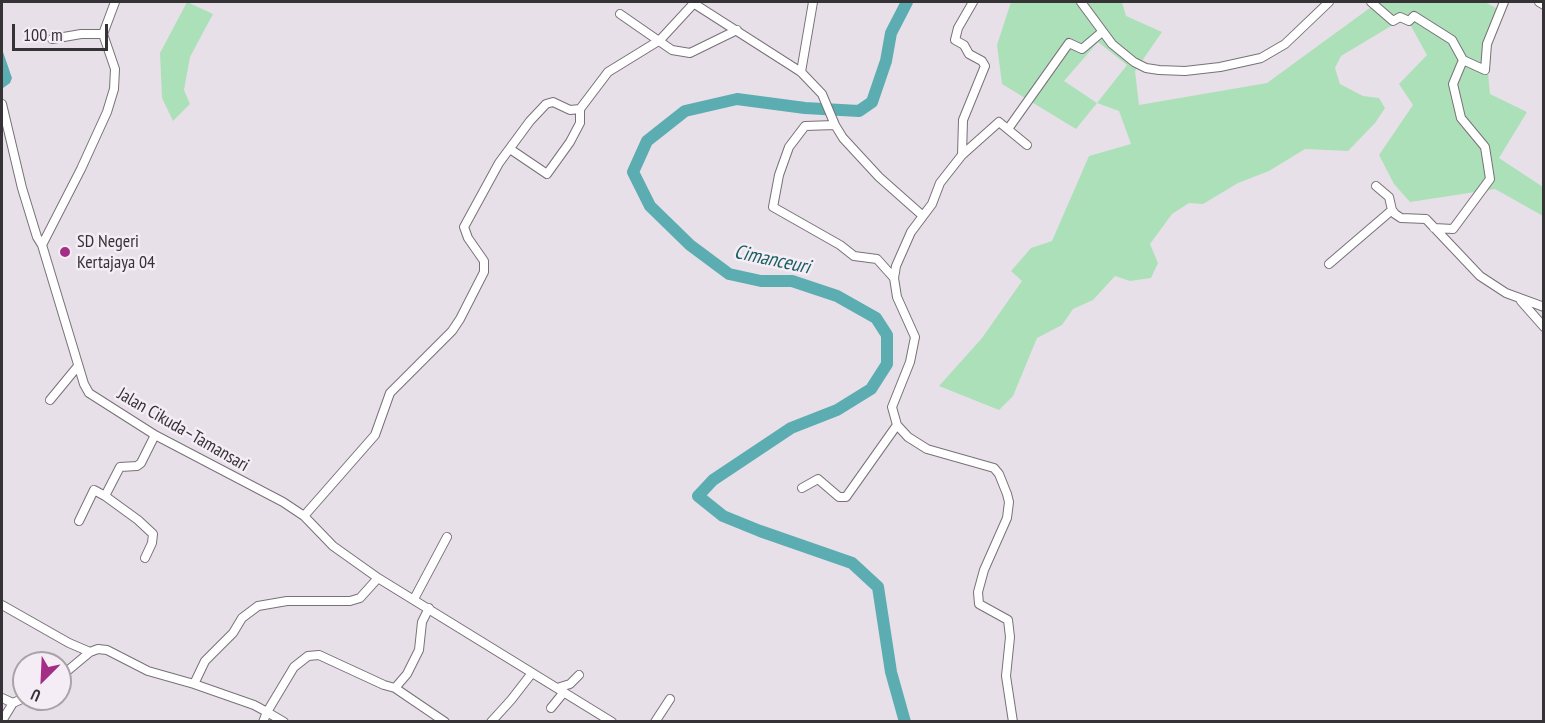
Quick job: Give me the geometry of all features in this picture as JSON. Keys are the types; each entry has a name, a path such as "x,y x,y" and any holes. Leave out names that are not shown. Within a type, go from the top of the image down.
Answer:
{"street":[{"path":"42,245 81,169 114,89 115,69 103,34 115,2"},
{"path":"510,149 546,174 570,142 580,123 580,109 608,72 660,40 694,2 801,72 822,94 835,125"},
{"path":"801,72 813,2"},
{"path":"962,155 963,120 985,66 956,40 958,28 973,2"},
{"path":"1081,2 1102,32 1122,54 1134,62 1146,68 1185,71 1220,67 1261,58 1274,52 1329,2"},
{"path":"1371,2 1393,21 1400,17 1409,21 1414,16 1452,40 1462,60 1485,70 1487,44 1504,2"},
{"path":"1539,2 1544,5"},
{"path":"620,14 672,50 690,53 737,30"},
{"path":"1008,129 1069,43 1082,49 1102,32"},
{"path":"52,39 81,34 103,34"},
{"path":"1434,228 1453,229 1490,179 1485,147 1461,118 1455,96 1453,84 1462,60"},
{"path":"304,516 375,435 390,393 452,331 460,319 484,272 484,261 468,238 464,227 499,163 530,121 546,104 553,102 570,110 580,109"},
{"name":"Jalan Cikuda–Tamansari","path":"2,104 22,188 37,237 42,245 78,366 89,393 155,435 283,502 304,516 333,546 378,578 612,722"},
{"path":"1013,722 1006,675 1010,637 1008,620 979,604 984,570 1007,518 1009,502 1007,494 994,468 927,449 908,437 897,425 892,406 914,352 915,338 897,297 894,278 901,252 911,232 932,204 940,183 962,155 999,122 1027,145"},
{"path":"894,278 878,259 854,256 840,245 773,207 779,175 789,147 805,126 835,125 843,138 879,177 923,216"},
{"path":"1376,186 1389,197 1392,210 1401,218 1426,219 1480,276 1520,300 1544,307"},
{"path":"1329,264 1392,210"},
{"path":"1520,300 1544,327"},
{"path":"50,400 78,366"},
{"path":"802,488 818,479 840,497 846,497 897,425"},
{"path":"105,496 120,467 137,466 141,463 155,435"},
{"path":"79,521 94,490 105,496 153,534 152,543 145,558"},
{"path":"414,599 447,537"},
{"path":"194,684 205,661 233,633 242,618 258,606 287,601 350,601 360,598 378,578"},
{"path":"2,605 69,643 90,652"},
{"path":"395,687 407,674 419,650 422,622 429,608"},
{"path":"72,667 90,652 98,649 108,650 148,670 254,705 284,722"},
{"path":"263,722 294,667 308,656 319,656 384,685 395,687 445,722"},
{"path":"491,722 532,674"},
{"path":"551,708 561,690 579,675"},
{"path":"655,722 670,699"},
{"path":"2,721 12,705"}],"green space":[{"path":"187,2 213,14 190,57 184,90 190,104 173,121 162,98 160,53"},
{"path":"1011,2 1122,2 1126,16 1162,32 1135,71 1139,105 1267,83 1378,2 1485,2 1505,13 1486,51 1490,94 1527,112 1499,158 1543,187 1543,216 1495,189 1410,202 1394,184 1379,155 1413,105 1399,84 1427,55 1406,17 1341,56 1335,68 1340,84 1363,96 1379,98 1385,108 1375,123 1348,151 1305,149 1269,171 1238,183 1203,204 1189,203 1172,214 1150,244 1158,263 1151,278 1130,281 1115,276 1093,300 1073,309 1062,325 1037,338 1013,396 999,410 939,386 982,338 1022,281 1011,271 1031,248 1052,241 1089,156 1131,144 1119,111 1097,103 1076,129 1002,84 997,45","holes":["1098,42 1127,65 1097,103 1064,81"]}],"water":[{"path":"2,49 12,78 10,83 3,88 2,88"}],"waterway":[{"name":"Cimanceuri","path":"905,722 891,672 878,587 852,563 723,516 698,496 713,480 791,428 837,410 871,389 887,364 887,335 876,318 837,296 792,281 761,281 729,274 690,245 650,206 633,172 647,141 685,111 737,99 805,108 859,111 872,102 886,61 891,33 907,2"}],"place":[{"name":"SD Negeri Kertajaya 04","path":"65,252"}]}
